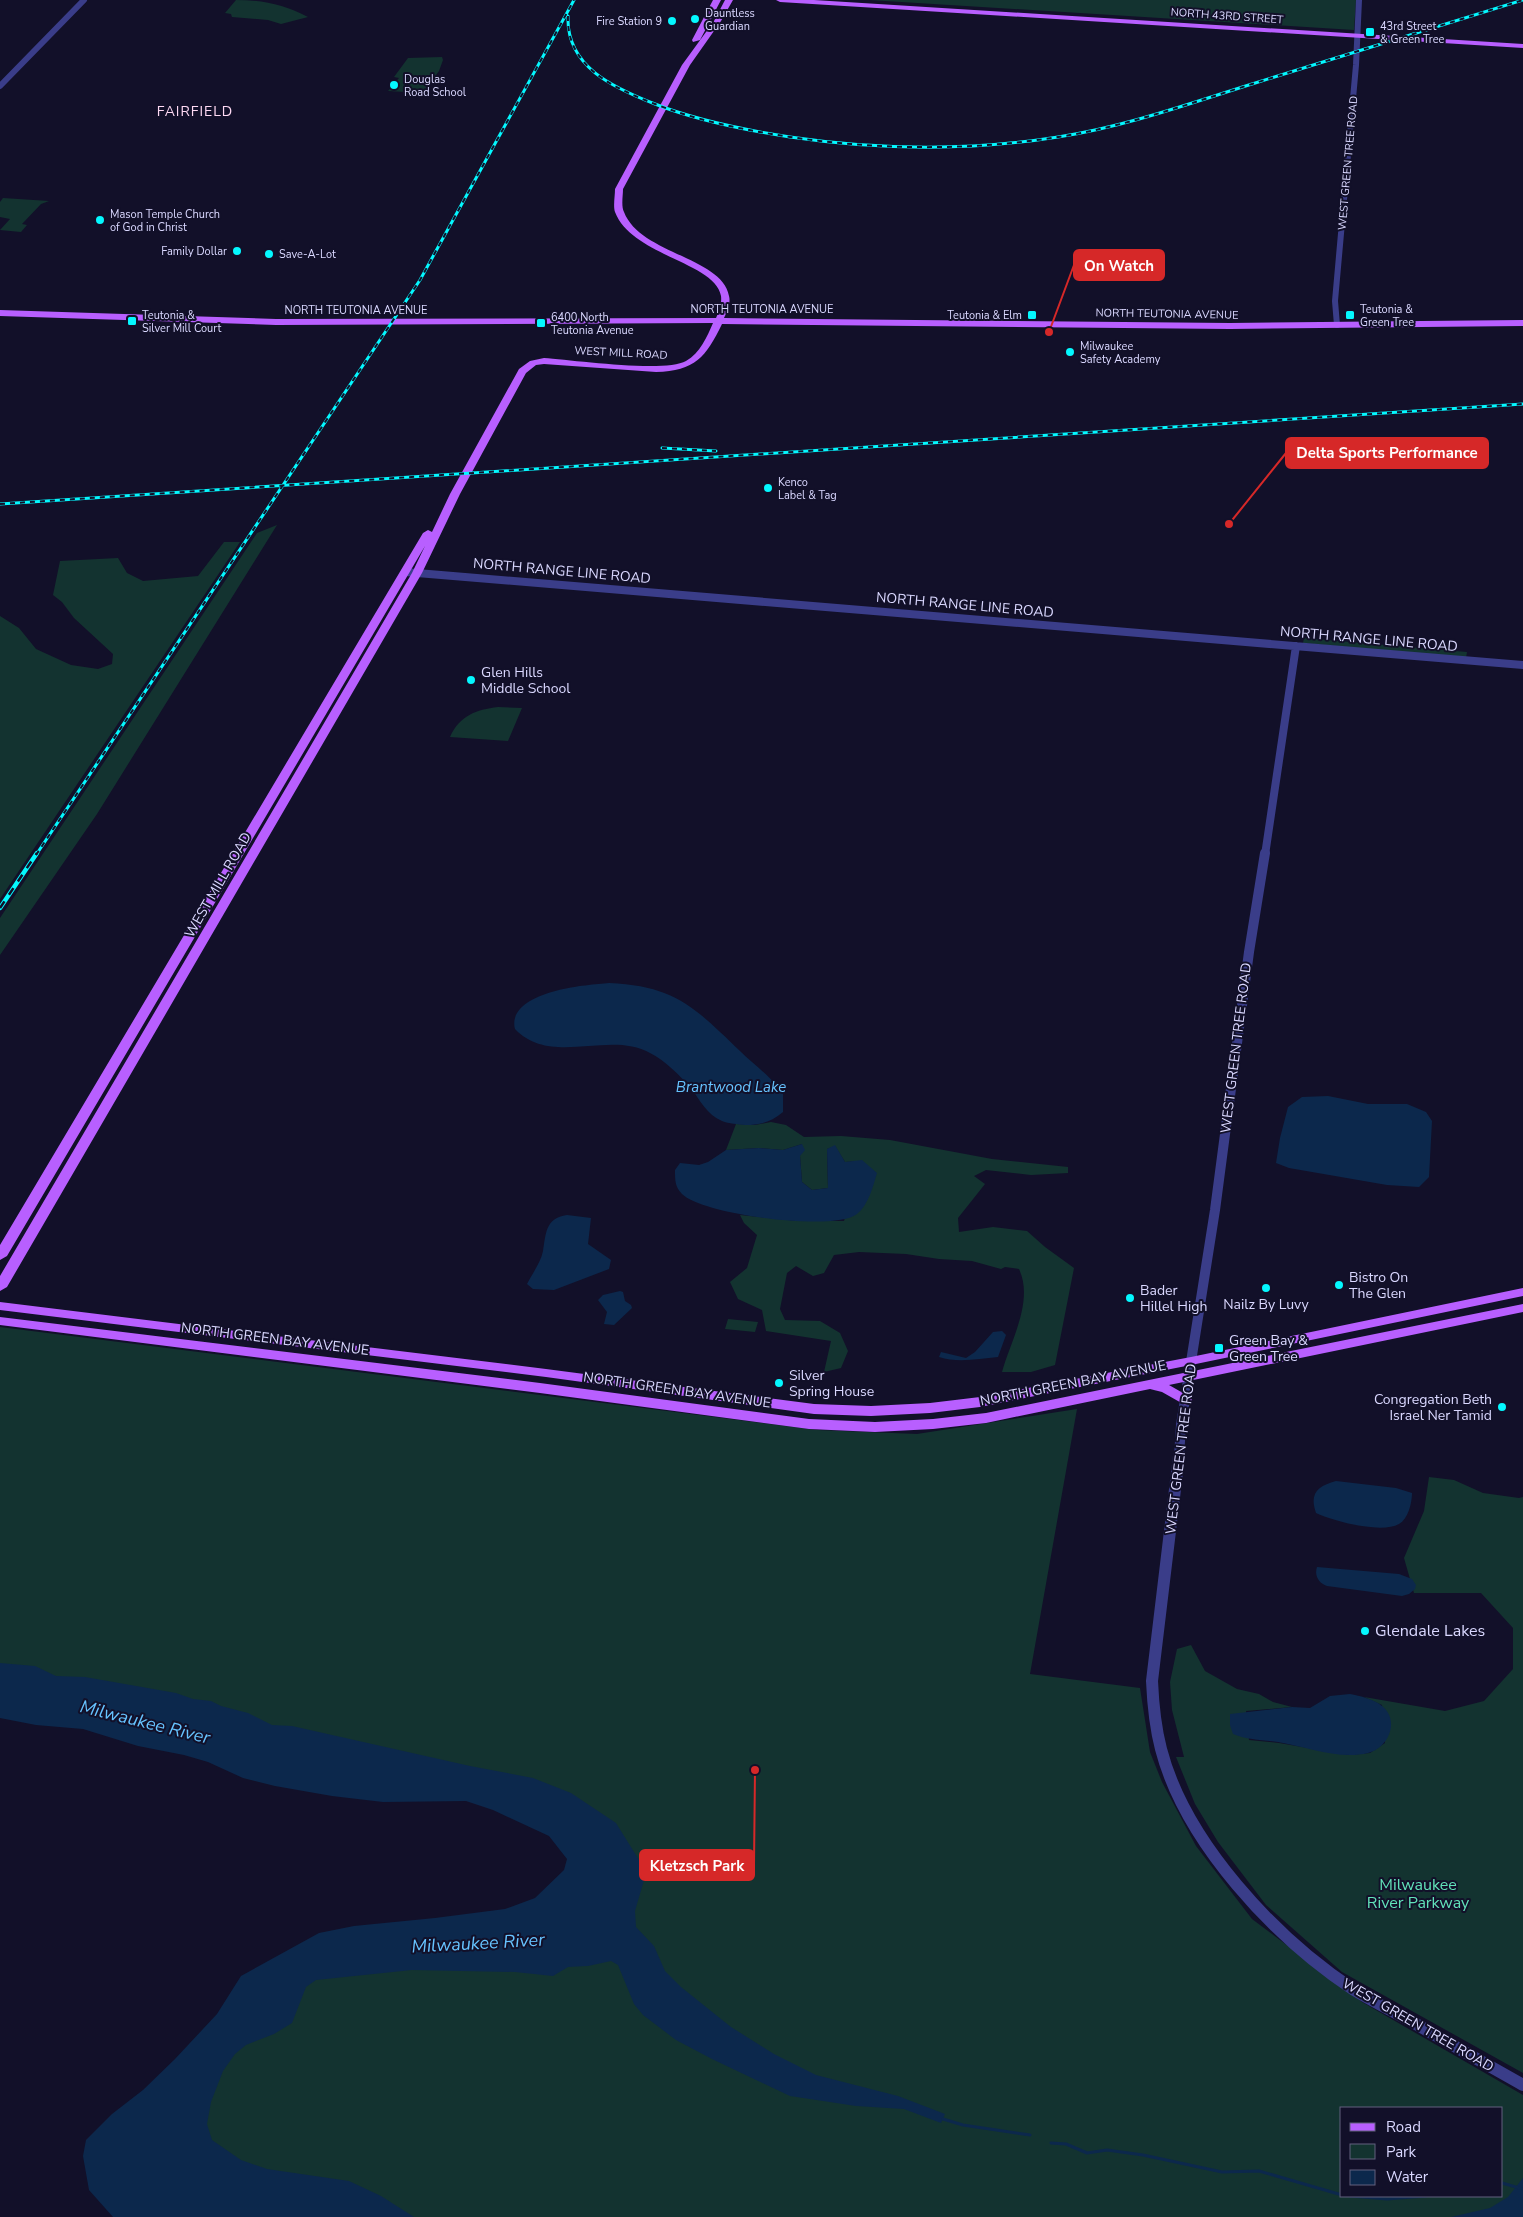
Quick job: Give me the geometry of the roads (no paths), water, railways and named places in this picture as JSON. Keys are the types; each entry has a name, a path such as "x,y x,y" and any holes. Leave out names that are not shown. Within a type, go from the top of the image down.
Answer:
{"main road":[{"name":"WEST MILL ROAD","path":"686,65 687,58 717,0"},
{"name":"WEST MILL ROAD","path":"0,1287 411,572 525,367 533,362 544,361 656,368 680,366 694,361 700,356 719,318 726,300 725,293 715,280 644,240 627,226 618,210 617,197 619,189 686,65 717,22 729,0"},
{"name":"NORTH 43RD STREET","path":"780,0 1523,44"},
{"name":"NORTH 43RD STREET","path":"842,0 1359,34"},
{"name":"NORTH TEUTONIA AVENUE","path":"0,312 245,322 529,317 1230,326 1523,317"},
{"name":"NORTH TEUTONIA AVENUE","path":"358,320 719,318"},
{"name":"NORTH TEUTONIA AVENUE","path":"1336,322 1523,323"},
{"name":"WEST MILL ROAD","path":"0,1256 411,572"},
{"name":"NORTH GREEN BAY AVENUE","path":"0,1306 546,1373 814,1410 871,1411 930,1408 971,1403 1191,1361 1523,1292"},
{"name":"NORTH GREEN BAY AVENUE","path":"0,1321 540,1388 809,1424 875,1427 986,1418 1523,1308"},
{"path":"1148,1384 1167,1389 1185,1400"}],"street":[{"path":"0,86 84,0"},
{"name":"WEST GREEN TREE ROAD","path":"1336,322 1342,203 1359,34 1359,0"},
{"name":"NORTH RANGE LINE ROAD","path":"411,572 1523,665"},
{"name":"WEST GREEN TREE ROAD","path":"1296,646 1249,952 1238,1046 1181,1425 1178,1478 1152,1680 1154,1716 1161,1750 1177,1792 1212,1853 1252,1901 1284,1934 1313,1960 1355,1990 1523,2085"}],"water":[{"name":"Brantwood Lake","path":"609,983 632,985 668,994 696,1011 745,1055 783,1093 783,1112 770,1121 756,1124 745,1125 725,1122 712,1115 691,1088 672,1069 650,1053 634,1047 617,1045 546,1046 529,1040 515,1029 515,1018 521,1009 530,1001 542,995 585,985"},
{"path":"1328,1096 1368,1104 1407,1104 1426,1112 1432,1121 1429,1177 1419,1187 1387,1185 1289,1168 1276,1163 1288,1107 1302,1097"},
{"path":"802,1144 805,1150 800,1156 802,1182 812,1190 828,1188 827,1149 835,1145 845,1162 862,1160 877,1173 868,1200 857,1214 844,1219 797,1221 741,1214 715,1209 695,1202 682,1194 675,1180 675,1170 680,1163 699,1165 708,1162 726,1150 759,1148 783,1150"},
{"path":"567,1215 591,1218 588,1244 611,1260 609,1269 554,1290 533,1289 527,1284 542,1255 548,1228 554,1220"},
{"path":"623,1292 625,1301 632,1308 614,1325 604,1324 607,1312 598,1300 603,1295"},
{"path":"1002,1331 1006,1335 998,1357 960,1360 939,1357 941,1352 966,1358 975,1352 993,1332"},
{"path":"1336,1481 1396,1488 1412,1493 1407,1515 1399,1524 1381,1528 1345,1523 1316,1513 1314,1500 1317,1491 1324,1485"},
{"path":"1317,1567 1399,1574 1412,1579 1416,1585 1415,1589 1409,1594 1402,1596 1327,1586 1318,1579"},
{"name":"Milwaukee River","path":"0,1663 35,1666 56,1676 85,1677 176,1693 193,1699 211,1701 221,1706 248,1713 272,1725 292,1726 470,1766 533,1778 571,1793 616,1823 639,1860 644,1880 635,1911 636,1927 654,1946 665,1971 681,1987 731,2027 774,2054 816,2075 898,2096 945,2114 941,2123 904,2109 856,2106 790,2096 712,2059 676,2040 643,2015 634,2004 618,1965 611,1961 588,1966 568,1967 553,1976 515,1972 412,1970 316,1980 306,1987 292,2023 274,2034 246,2045 235,2054 223,2071 211,2102 207,2124 212,2140 241,2160 267,2169 349,2181 381,2196 414,2217 113,2217 89,2190 83,2156 86,2140 112,2114 143,2090 175,2059 217,2014 241,1976 319,1933 354,1926 505,1909 535,1898 564,1870 567,1859 549,1836 493,1810 466,1801 383,1802 332,1796 275,1786 243,1778 208,1762 138,1746 83,1729 36,1725 0,1718"},
{"path":"1350,1694 1375,1701 1387,1712 1390,1719 1390,1733 1386,1740 1382,1746 1368,1753 1357,1755 1334,1754 1278,1742 1250,1739 1233,1734 1230,1725 1230,1714 1292,1707 1310,1708 1330,1696"},
{"path":"1523,2178 1523,2217 1451,2217 1490,2208 1508,2197"}],"waterway":[{"path":"943,2119 963,2125 1030,2135"},
{"path":"1051,2143 1066,2144 1087,2153 1107,2150 1143,2155 1222,2172 1259,2171 1340,2194"},
{"path":"1503,2183 1523,2189"},
{"path":"1362,2197 1387,2199 1413,2197"}],"railway":[{"path":"283,485 420,280 574,0"},
{"path":"568,16 569,34 575,49 595,73 624,91 671,110 739,128 790,137 857,144 958,147 1025,142 1083,133 1132,121 1523,0"},
{"path":"283,485 1523,404"},
{"path":"662,448 716,451"},
{"path":"0,504 283,485"},
{"path":"36,855 283,485"},
{"path":"0,908 37,853"}],"place":[{"name":"Dauntless Guardian","path":"695,19"},
{"name":"Fire Station 9","path":"672,21"},
{"name":"43rd Street & Green Tree","path":"1370,32"},
{"name":"Douglas Road School","path":"394,85"},
{"name":"Mason Temple Church of God in Christ","path":"100,220"},
{"name":"Family Dollar","path":"237,251"},
{"name":"Save-A-Lot","path":"269,254"},
{"name":"Teutonia & Elm","path":"1032,315"},
{"name":"Teutonia & Green Tree","path":"1350,315"},
{"name":"Teutonia & Silver Mill Court","path":"132,321"},
{"name":"6400 North Teutonia Avenue","path":"541,323"},
{"name":"On Watch","path":"1049,332"},
{"name":"Milwaukee Safety Academy","path":"1070,352"},
{"name":"Kenco Label & Tag","path":"768,488"},
{"name":"Delta Sports Performance","path":"1229,524"},
{"name":"Glen Hills Middle School","path":"471,680"},
{"name":"Bistro On The Glen","path":"1339,1285"},
{"name":"Nailz By Luvy","path":"1266,1288"},
{"name":"Bader Hillel High","path":"1130,1298"},
{"name":"Green Bay & Green Tree","path":"1219,1348"},
{"name":"Silver Spring House","path":"779,1383"},
{"name":"Congregation Beth Israel Ner Tamid","path":"1502,1407"},
{"name":"Glendale Lakes","path":"1365,1631"},
{"name":"Kletzsch Park","path":"755,1770"}],"district":[{"name":"FAIRFIELD","path":"195,111"}],"park label":[{"name":"Milwaukee River Parkway","path":"1418,1894"}]}
